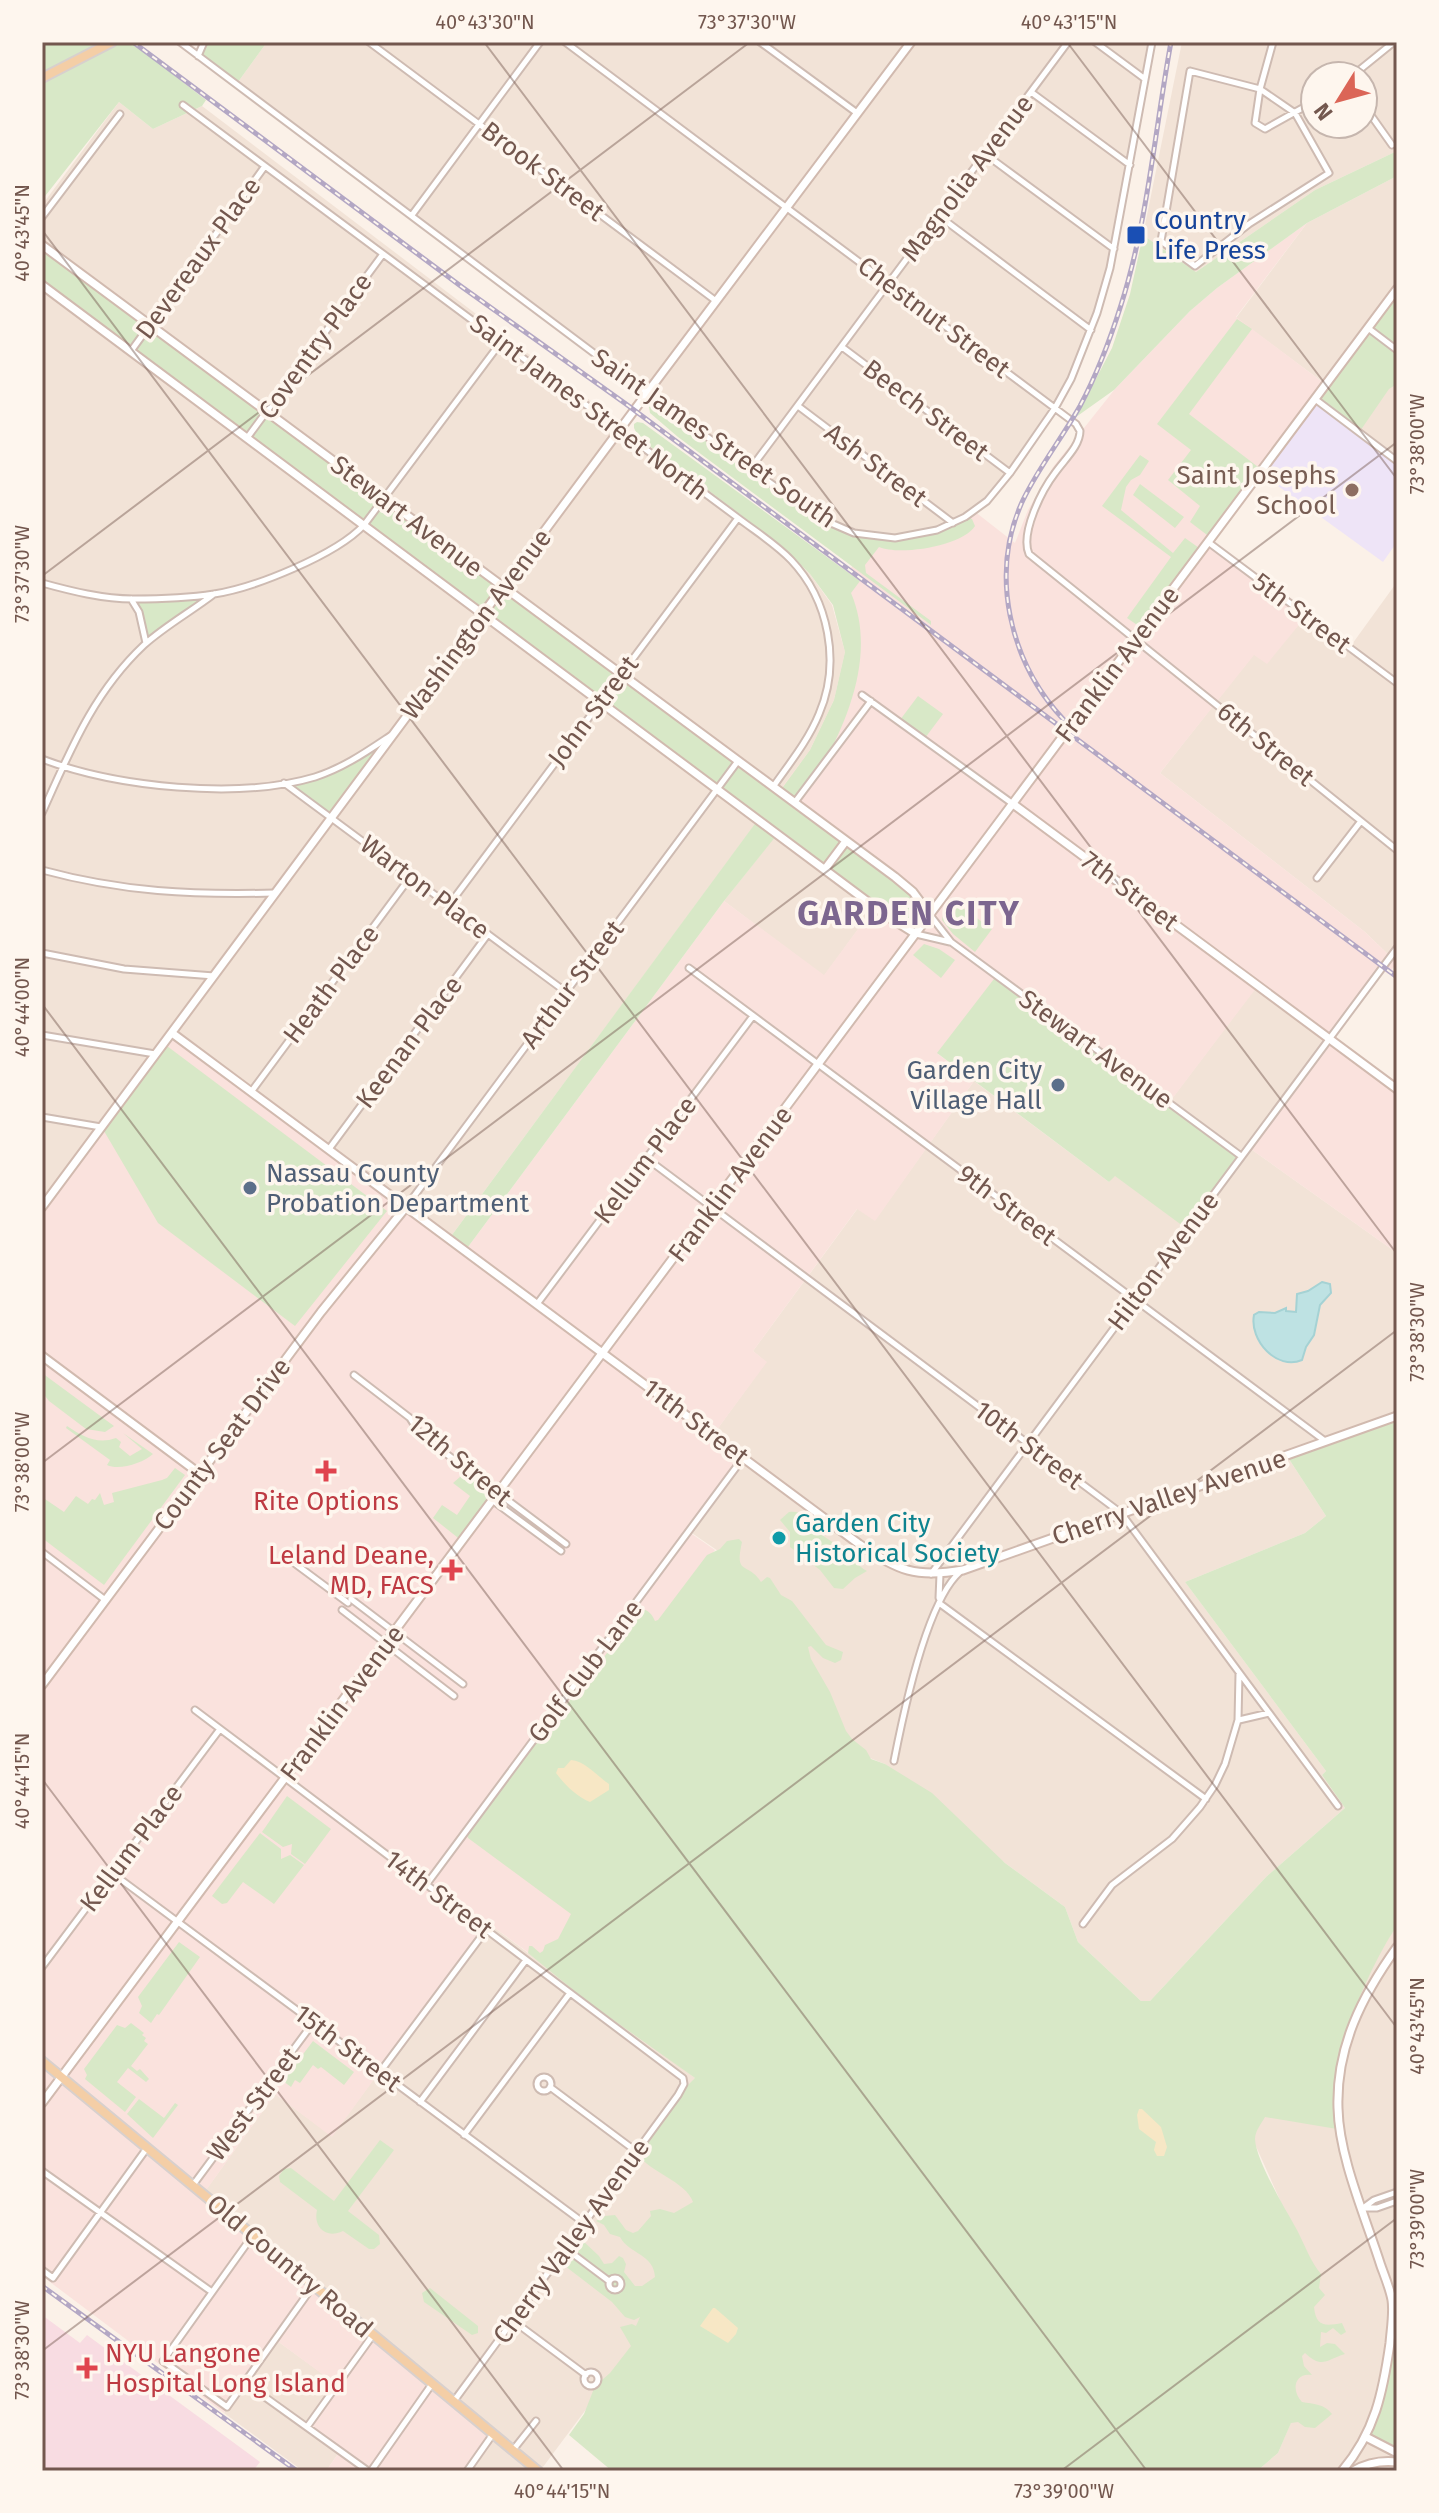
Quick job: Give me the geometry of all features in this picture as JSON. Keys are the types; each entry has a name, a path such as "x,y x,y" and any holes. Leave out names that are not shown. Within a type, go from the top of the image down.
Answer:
{"main road":[{"path":"42,78 112,42"},
{"name":"Washington Avenue","path":"43,1206 911,42"},
{"name":"Stewart Avenue","path":"42,245 905,885 930,915"},
{"name":"Stewart Avenue","path":"42,285 884,914 916,934"},
{"name":"Franklin Avenue","path":"42,2103 1397,289"},
{"name":"7th Street","path":"1013,804 1397,1089"},
{"path":"825,869 846,841"},
{"name":"11th Street","path":"172,1033 873,1554 906,1570 940,1574"},
{"name":"County Seat Drive","path":"42,1685 321,1312 406,1207"},
{"path":"42,1356 200,1474"},
{"name":"Cherry Valley Avenue","path":"940,1574 963,1570 1397,1416"},
{"path":"1397,1947 1375,1977 1347,2038 1339,2076 1338,2110 1340,2134 1397,2314"},
{"name":"Old Country Road","path":"42,2061 538,2471"},
{"path":"1342,2471 1366,2437 1383,2386 1393,2302"},
{"path":"1366,2437 1397,2453"},
{"path":"1353,2471 1384,2460 1397,2462"}],"street":[{"name":"Saint James Street South","path":"180,42 817,517 854,533 882,537 907,537 937,530 987,501 1055,408 1071,379 1104,291 1152,42"},
{"path":"198,56 204,42"},
{"name":"Brook Street","path":"369,42 716,301"},
{"path":"412,215 540,42"},
{"name":"Chestnut Street","path":"565,42 1078,426 1080,437 1040,498 1028,533 1027,551 1135,639"},
{"path":"760,42 858,114"},
{"name":"Magnolia Avenue","path":"751,468 1068,42"},
{"path":"1095,42 1145,79"},
{"path":"1273,42 1254,120 1265,129 1299,111"},
{"path":"1371,60 1393,42 1397,48"},
{"path":"1190,71 1260,89 1295,113 1329,173 1249,224 1195,266 1161,241 1190,71"},
{"path":"1031,92 1130,165"},
{"name":"Saint James Street North","path":"183,105 738,518 784,553 804,576 821,607 829,644 830,672 820,713 773,787"},
{"path":"42,217 120,114"},
{"path":"1379,127 1392,145"},
{"path":"985,154 1114,249"},
{"name":"Devereaux Place","path":"131,351 265,166"},
{"path":"939,216 1091,330"},
{"name":"Coventry Place","path":"247,438 383,254"},
{"path":"1368,328 1397,350"},
{"path":"42,583 131,599 215,594 304,564 341,544 364,525 501,342"},
{"name":"Beech Street","path":"842,347 1010,473"},
{"path":"1315,399 1397,461"},
{"name":"Ash Street","path":"798,406 953,523"},
{"name":"John Street","path":"449,905 738,518"},
{"name":"5th Street","path":"1208,542 1397,683"},
{"path":"42,813 76,735 103,693 146,644 215,594"},
{"path":"131,599 139,612 146,644"},
{"name":"6th Street","path":"1135,639 1397,850"},
{"name":"7th Street","path":"862,695 1013,804"},
{"path":"794,803 871,701"},
{"path":"42,759 131,782 234,788 303,780 336,769 396,733"},
{"name":"Arthur Street","path":"406,1207 738,761"},
{"name":"Warton Place","path":"284,782 566,992"},
{"path":"1317,878 1361,821"},
{"path":"42,870 82,881 137,890 204,894 276,893"},
{"name":"Heath Place","path":"251,1092 411,876"},
{"name":"Stewart Avenue","path":"930,915 951,942 1241,1156"},
{"name":"Keenan Place","path":"329,1149 488,934"},
{"name":"Stewart Avenue","path":"916,934 951,942"},
{"name":"Hilton Avenue","path":"930,1575 1397,948"},
{"path":"42,953 124,969 215,976"},
{"name":"9th Street","path":"689,968 1325,1441"},
{"name":"Kellum Place","path":"537,1304 753,1016"},
{"path":"42,1035 156,1054"},
{"path":"42,1117 102,1127"},
{"name":"10th Street","path":"646,1158 1121,1513 1338,1806"},
{"name":"12th Street","path":"354,1375 410,1418 420,1434 561,1551"},
{"name":"Golf Club Lane","path":"426,1885 743,1458"},
{"name":"12th Street","path":"495,1496 566,1544"},
{"path":"42,1552 104,1599"},
{"path":"290,1560 395,1632 463,1684"},
{"path":"894,1761 905,1705 939,1603 949,1583 963,1570"},
{"path":"939,1603 940,1574"},
{"path":"939,1603 1206,1799"},
{"path":"342,1610 454,1696"},
{"path":"1083,1924 1116,1880 1172,1839 1206,1799 1225,1764 1238,1720 1239,1673"},
{"name":"14th Street","path":"195,1710 683,2078"},
{"path":"1238,1720 1269,1713"},
{"name":"Kellum Place","path":"42,1967 220,1729"},
{"name":"15th Street","path":"112,1873 584,2223"},
{"path":"380,2072 486,1930"},
{"path":"420,2102 526,1960"},
{"path":"464,2135 570,1993"},
{"name":"West Street","path":"193,2185 313,2023"},
{"name":"Cherry Valley Avenue","path":"454,2402 678,2095 684,2084 683,2078"},
{"path":"550,2087 637,2152"},
{"path":"42,2270 53,2278 147,2148"},
{"path":"42,2171 212,2292"},
{"path":"1363,2208 1374,2200 1397,2192"},
{"path":"1363,2208 1377,2208 1397,2201"},
{"path":"253,2235 163,2361 227,2407 313,2285"},
{"path":"565,2248 609,2281"},
{"path":"512,2320 586,2375"},
{"path":"307,2427 373,2335"},
{"path":"244,2382 370,2471 432,2384"},
{"path":"513,2450 536,2421"},
{"path":"467,2471 493,2434"}],"shaded area":[{"path":"267,42 1152,42 1110,268 1091,330 1055,408 987,501 953,523 909,536 854,533 817,517 238,82"},
{"path":"1182,42 1397,42 1397,151 1315,190 1196,272 1143,235"},
{"path":"119,102 153,129 202,106 782,546 810,574 832,605 845,652 834,700 810,750 449,1239 42,1207 42,205"},
{"path":"1397,176 1397,462 1312,400 1324,383 1236,318 1307,223"},
{"path":"1307,223 1236,317 1325,384 1210,542 1307,615 1267,664 1254,655 1160,773 1365,932 1397,963 1388,974 1381,968 1329,1038 1397,1089 1397,1253 1248,1147 1329,1039 1257,987 1169,1103 938,1054 974,1081 875,1221 857,1209 753,1351 767,1362 713,1435 744,1458 689,1532 715,1550 656,1627 638,1613 469,1837 578,1918 544,1964 488,1923 332,2137 275,2094 204,2193 496,2437 472,2471 326,2471 340,2451 307,2427 337,2385 276,2340 224,2413 42,2276 42,1207 172,1033 465,1251 724,901 824,975 875,906 779,791 810,750 834,700 845,652 833,605 827,597 877,536 898,538 941,529 974,511 1015,543 1028,510 1053,467 1115,389 1190,311"},
{"path":"1312,400 1397,462 1397,542 1383,562 1260,473"},
{"path":"1397,582 1397,963 1365,932 1160,773 1254,654 1307,615 1350,647"},
{"path":"776,835 875,906 824,976 724,901"},
{"path":"1257,986 1329,1038 1248,1147 1397,1253 1397,1416 1287,1456 1326,1516 1305,1533 1185,1582 1326,1771 1322,1775 1345,1808 1267,1876 1150,2001 1141,2001 1078,1942 1065,1907 1005,1863 885,1764 860,1754 721,1553 689,1531 713,1435 766,1362 753,1351 858,1208 875,1220 974,1081 1109,1182"},
{"path":"488,1923 695,2078 700,2200 634,2345 540,2471 472,2471 496,2437 203,2194 275,2094 332,2136"},
{"path":"1397,1926 1397,2464 1359,2471 1257,2471 1278,2453 1295,2413 1293,2229 1250,2133"},
{"name":"NYU Langone Hospital Long Island","path":"42,2315 80,2343 87,2335 260,2462 253,2471 42,2471"},
{"path":"276,2340 338,2385 340,2451 326,2471 303,2471 224,2413"}],"green space":[{"path":"42,42 119,45 131,42 206,100 202,106 153,129 119,102 42,200"},
{"path":"206,42 267,42 238,82 202,54"},
{"path":"1397,151 1397,176 1307,223 1217,288 1190,311 1114,390 1076,417 1112,348 1130,294 1143,235 1196,272 1315,190"},
{"path":"42,242 780,791 810,750 834,700 845,652 833,605 810,574 782,546 639,438 634,424 643,423 860,581 851,593 859,620 861,648 858,676 840,731 798,805 918,897 926,914 918,925 905,927 776,836 724,901 465,1251 449,1239 757,821 42,285"},
{"path":"1397,286 1397,384 1389,389 1358,434 1312,400"},
{"path":"1237,319 1252,329 1189,414 1262,470 1211,538 1190,522 1200,506 1168,480 1191,450 1157,424"},
{"path":"658,396 817,516 837,525 874,535 891,536 927,531 965,517 972,519 975,526 958,539 915,550 879,547 865,565 866,573 931,621 931,625 678,437 650,413 649,407"},
{"path":"1140,455 1149,461 1140,475 1126,487 1121,510 1173,553 1185,538 1202,550 1143,629 1127,618 1171,557 1102,506"},
{"path":"1140,484 1184,517 1175,528 1133,495"},
{"path":"214,594 146,644 144,629 131,599"},
{"path":"918,696 943,714 925,738 900,720"},
{"path":"396,733 332,818 284,782 336,769"},
{"path":"953,901 992,929 975,952 942,920"},
{"path":"924,944 939,949 955,960 941,978 913,955"},
{"path":"997,975 1241,1156 1187,1229 1115,1176 1109,1182 937,1053"},
{"path":"167,1046 387,1211 295,1326 158,1223 104,1131"},
{"path":"42,1373 114,1426 105,1432 86,1429 49,1401 42,1392"},
{"path":"1397,1416 1397,1926 1373,1968 1347,2033 1340,2067 1337,2129 1265,2117 1255,2139 1266,2172 1321,2274 1319,2288 1325,2295 1314,2307 1317,2318 1326,2325 1342,2323 1346,2332 1341,2335 1333,2328 1326,2333 1321,2332 1320,2347 1327,2343 1335,2344 1345,2354 1320,2362 1305,2353 1302,2356 1304,2366 1312,2375 1301,2376 1296,2383 1296,2393 1302,2402 1322,2406 1332,2414 1315,2428 1298,2422 1291,2423 1278,2453 1257,2471 612,2471 569,2435 584,2414 595,2386 610,2373 631,2346 620,2327 636,2326 640,2317 634,2320 625,2317 612,2302 565,2266 563,2256 570,2246 582,2240 604,2264 612,2263 619,2256 623,2258 626,2264 624,2272 635,2286 642,2286 655,2277 654,2269 646,2259 596,2221 615,2215 626,2230 633,2233 651,2216 650,2211 660,2209 674,2213 693,2202 683,2188 649,2166 637,2153 695,2078 588,2002 528,1953 529,1946 540,1953 545,1945 558,1939 571,1914 468,1838 467,1834 595,1669 635,1611 645,1610 655,1621 658,1620 707,1555 720,1549 727,1541 739,1539 742,1542 741,1564 761,1582 770,1578 781,1595 792,1601 826,1645 843,1652 841,1660 835,1663 808,1647 811,1659 852,1739 866,1750 871,1759 885,1764 932,1793 1005,1863 1065,1907 1078,1942 1141,2001 1150,2001 1267,1876 1345,1808 1322,1775 1326,1771 1185,1582 1305,1533 1326,1516 1287,1456"},
{"path":"67,1426 96,1440 116,1438 121,1442 119,1447 130,1456 142,1449 123,1433 153,1454 131,1465 112,1467 107,1465 110,1460"},
{"path":"175,1468 185,1475 104,1585 42,1538 42,1497 64,1512 76,1496 88,1504 100,1493 104,1505 114,1502 112,1493 162,1480"},
{"path":"468,1470 498,1492 462,1541 433,1518 442,1505 457,1515 470,1496 453,1483"},
{"path":"789,1512 803,1515 817,1531 867,1571 843,1589 834,1588 820,1570 790,1547 790,1532 780,1520"},
{"path":"287,1796 331,1829 305,1864 291,1854 292,1844 283,1847 262,1832"},
{"path":"260,1833 281,1849 281,1859 290,1855 304,1865 274,1904 243,1882 227,1903 222,1904 212,1896"},
{"path":"179,1942 200,1957 151,2023 139,2013 142,2006 138,1997"},
{"path":"131,2023 144,2033 144,2041 148,2044 131,2066 137,2071 140,2069 149,2079 146,2082 128,2068 117,2082 136,2097 125,2112 85,2079 84,2069 117,2025 125,2028"},
{"path":"313,2041 354,2072 344,2085 321,2067 318,2069 313,2065 300,2083 295,2080 291,2087 283,2081"},
{"path":"139,2099 164,2118 175,2103 178,2105 153,2138 127,2114"},
{"path":"380,2140 394,2150 348,2211 379,2235 380,2244 369,2249 343,2231 331,2234 322,2230 317,2222 317,2210 280,2182 279,2176 284,2169 291,2168 334,2201"},
{"path":"430,2288 478,2326 478,2333 472,2335 424,2302 422,2293"},
{"path":"1395,2318 1397,2450 1369,2435 1385,2392"}],"sand":[{"path":"571,1760 591,1769 609,1784 609,1790 590,1802 575,1793 556,1773 558,1768 564,1768"},
{"path":"1139,2109 1161,2127 1167,2147 1164,2156 1157,2156 1154,2150 1156,2142 1139,2129"},
{"path":"713,2308 738,2328 728,2343 700,2326"}],"water":[{"path":"1322,1282 1330,1284 1331,1293 1320,1305 1314,1335 1302,1360 1283,1361 1275,1357 1260,1343 1254,1315 1259,1312 1275,1313 1286,1308 1286,1311 1296,1312 1297,1294"}],"railway":[{"path":"133,42 1397,977"},
{"path":"1064,720 1045,697 1018,644 1010,616 1007,557 1023,500 1086,394 1121,305 1138,240 1171,42"},
{"path":"42,2286 297,2471"}],"place":[{"name":"Country Life Press","path":"1136,235"},
{"name":"Saint Josephs School","path":"1352,490"},
{"name":"Garden City Village Hall","path":"1058,1085"},
{"name":"Nassau County Probation Department","path":"250,1188"},
{"name":"Rite Options","path":"326,1471"},
{"name":"Garden City Historical Society","path":"779,1538"},
{"name":"Leland Deane, MD, FACS","path":"452,1570"},
{"name":"NYU Langone Hospital Long Island","path":"87,2368"}],"district":[{"name":"GARDEN CITY","path":"909,913"}]}
